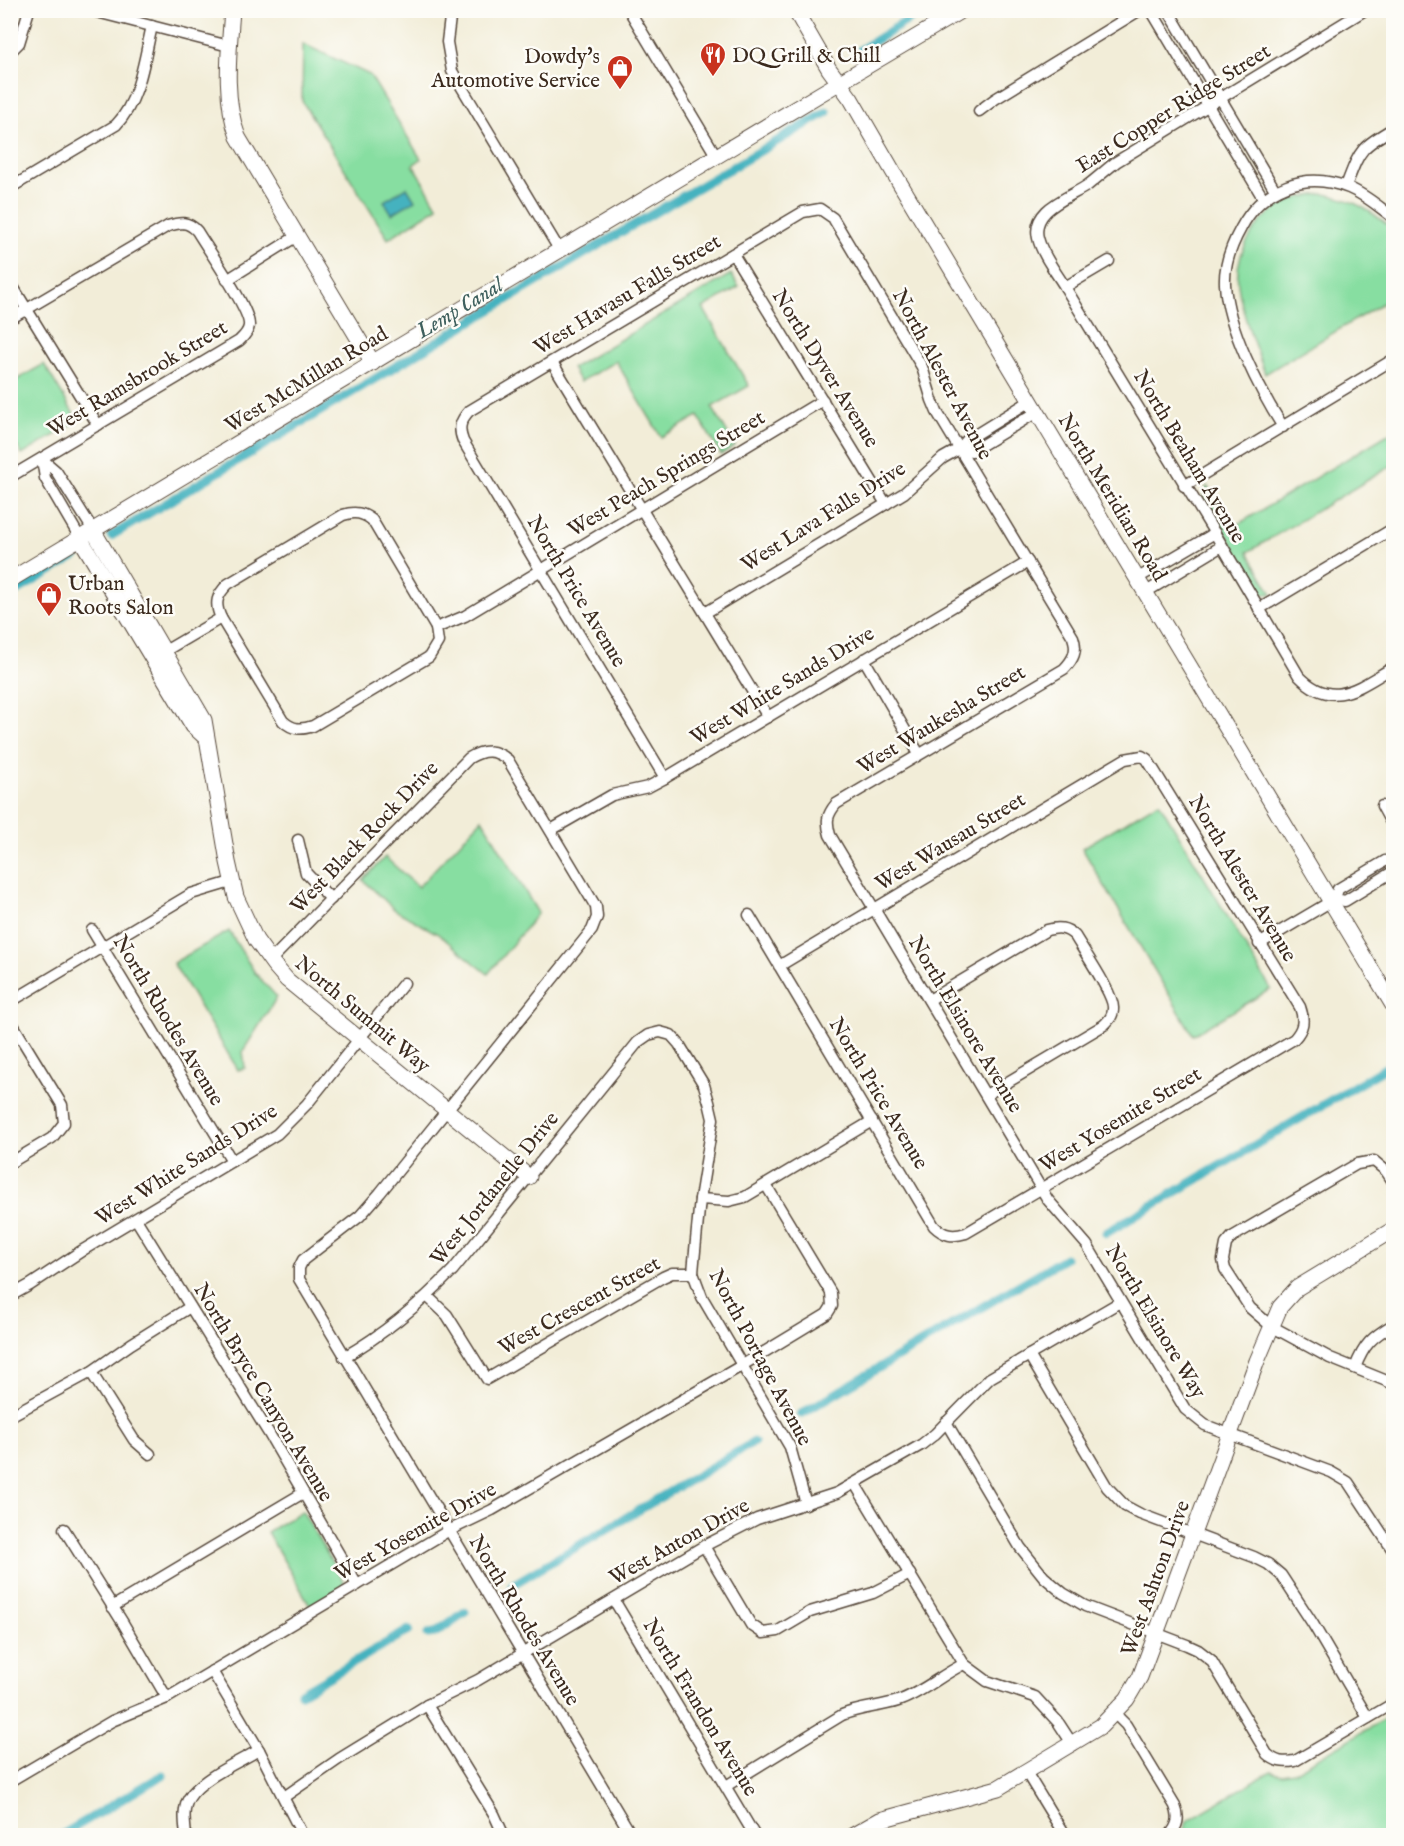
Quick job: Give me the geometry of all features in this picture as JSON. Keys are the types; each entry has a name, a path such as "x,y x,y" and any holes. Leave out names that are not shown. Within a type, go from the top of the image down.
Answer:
{"main road":[{"path":"232,10 229,46 229,99 232,120 246,151 373,363"},
{"name":"North Meridian Road","path":"795,10 851,99 1333,900 1394,1007"},
{"name":"West McMillan Road","path":"10,580 962,10"},
{"name":"North Summit Way","path":"87,534 158,655 204,720 231,882 247,922 270,961 287,980 359,1040 530,1177"},
{"name":"West Ashton Drive","path":"852,1836 880,1820 998,1788 1073,1745 1115,1714 1127,1700 1140,1677 1280,1306 1297,1288 1394,1229"}],"street":[{"path":"10,52 19,43 29,10"},
{"path":"89,10 229,46"},
{"path":"451,10 447,42 452,71 560,251"},
{"path":"629,10 717,157"},
{"path":"979,111 994,99 1140,10"},
{"path":"1151,10 1263,198"},
{"path":"1168,10 1275,190"},
{"name":"East Copper Ridge Street","path":"1038,225 1043,214 1052,206 1086,186 1116,162 1365,10"},
{"path":"10,188 116,125 126,115 134,99 152,26"},
{"path":"1346,186 1363,148 1394,128"},
{"path":"1283,427 1264,396 1235,327 1225,286 1228,256 1234,241 1246,219 1263,198 1290,184 1321,181 1346,186 1368,198 1394,218"},
{"name":"West Havasu Falls Street","path":"460,423 470,411 803,212 820,209"},
{"name":"North Alester Avenue","path":"820,209 833,218 917,358 937,412 1073,638 1074,656"},
{"path":"10,320 168,226 184,222 192,225 227,279 297,236"},
{"name":"North Beaham Avenue","path":"1038,225 1038,237 1042,249 1299,676 1311,688 1326,694 1343,694 1394,667"},
{"name":"North Dyver Avenue","path":"733,254 886,504"},
{"path":"1065,287 1109,261"},
{"name":"West Ramsbrook Street","path":"10,477 239,341 249,327 246,312 227,279"},
{"path":"10,282 98,425"},
{"path":"1184,486 1394,359"},
{"path":"552,362 768,717"},
{"name":"West Peach Springs Street","path":"436,628 465,616 540,572 823,400"},
{"name":"West Lava Falls Drive","path":"705,613 904,493 943,458 959,448 972,451 1034,406"},
{"name":"North Price Avenue","path":"460,423 459,432 463,441 665,778"},
{"name":"North Summit Way","path":"42,459 56,471 87,534"},
{"path":"351,512 359,513 372,520 436,628 438,642 429,657 313,726 298,730 289,727 283,721 221,618 217,609 217,601 220,592 228,584 351,512"},
{"path":"1259,609 1394,528"},
{"path":"1142,585 1215,533"},
{"path":"1142,585 1222,546"},
{"name":"West White Sands Drive","path":"551,830 612,795 648,787 665,778 1028,562"},
{"path":"158,655 221,618"},
{"name":"West Waukesha Street","path":"828,814 836,804 1064,669 1074,656"},
{"path":"864,659 919,754"},
{"name":"West Black Rock Drive","path":"270,961 469,758 480,752 491,750 508,760 551,830"},
{"name":"North Alester Avenue","path":"1143,756 1147,759 1259,944 1300,1007 1303,1024"},
{"name":"West Wausau Street","path":"779,966 1125,759 1143,756"},
{"path":"1382,806 1394,828"},
{"name":"North Elsinore Avenue","path":"828,814 827,824 830,835 1041,1189 1087,1245"},
{"path":"447,1110 592,930 597,917 592,898 551,830"},
{"path":"298,840 306,873 331,899"},
{"path":"1259,944 1333,900 1338,890 1385,861 1394,859"},
{"path":"1333,900 1345,901 1394,871"},
{"path":"10,1002 191,894 231,882"},
{"name":"North Price Avenue","path":"749,915 934,1226 949,1236"},
{"path":"929,1000 1047,930 1062,928 1075,936 1111,997 1113,1011 1104,1025 986,1095"},
{"name":"North Rhodes Avenue","path":"92,930 232,1161"},
{"name":"West White Sands Drive","path":"10,1296 277,1134 294,1120 404,983"},
{"path":"10,1020 62,1105 64,1123 52,1138 10,1163"},
{"name":"West Yosemite Street","path":"949,1236 966,1233 1294,1039 1303,1024"},
{"name":"West Jordanelle Drive","path":"344,1356 389,1329 428,1297 530,1177 638,1042 648,1035 660,1032"},
{"name":"North Portage Avenue","path":"660,1032 671,1035 680,1044 704,1085 713,1119 700,1199 693,1273 702,1297 790,1447 806,1504"},
{"name":"North Rhodes Avenue","path":"447,1110 360,1216 303,1260 299,1268 299,1279 632,1836"},
{"path":"700,1199 729,1201 745,1197 872,1121"},
{"path":"1394,1183 1386,1171 1374,1161 1357,1164 1232,1237 1223,1251 1225,1269 1250,1308 1271,1326 1330,1358 1394,1384"},
{"name":"West Yosemite Drive","path":"10,1781 112,1721 167,1698 448,1531 492,1510 827,1314 832,1306 831,1293 766,1185"},
{"name":"North Bryce Canyon Avenue","path":"136,1219 357,1586"},
{"name":"North Elsinore Way","path":"1087,1245 1185,1409 1205,1425 1331,1472 1348,1482 1394,1552"},
{"name":"West Crescent Street","path":"428,1297 447,1315 487,1379 663,1277 672,1273 693,1273"},
{"name":"West Anton Drive","path":"284,1797 339,1759 427,1705 478,1680 704,1546 757,1519 837,1493 855,1484 921,1444 982,1385 1120,1302"},
{"path":"10,1416 91,1372 190,1308"},
{"path":"1354,1368 1366,1343 1394,1324"},
{"path":"1029,1355 1117,1499 1140,1514 1254,1557 1268,1564 1281,1575 1313,1624 1368,1718"},
{"path":"91,1372 134,1440 150,1454"},
{"path":"946,1422 1020,1547 1044,1577 1063,1593 1085,1606 1198,1650 1211,1660 1268,1754 1279,1762 1295,1761 1394,1703"},
{"path":"855,1484 964,1664 987,1681 1035,1697 1059,1722 1073,1745"},
{"path":"112,1607 303,1493"},
{"path":"64,1529 167,1698"},
{"path":"704,1546 751,1625 763,1633 778,1631 810,1612 873,1593 910,1574"},
{"name":"North Frandon Avenue","path":"614,1600 755,1836"},
{"path":"726,1785 842,1715 904,1698 964,1664"},
{"path":"212,1671 259,1750 303,1836"},
{"path":"427,1705 494,1814 504,1836"},
{"path":"1115,1714 1126,1725 1175,1806 1178,1815 1177,1824 1170,1836"},
{"path":"186,1836 184,1813 189,1798 205,1781 259,1750"},
{"path":"1026,1772 1065,1836"}],"green space":[{"path":"303,44 370,75 421,159 413,165 438,207 388,239 302,101"},
{"path":"1324,194 1362,207 1393,230 1393,297 1265,374 1242,307 1238,285 1240,259 1252,234 1270,213 1296,199"},
{"path":"731,274 739,287 703,308 749,386 712,407 735,446 721,455 698,416 661,437 616,361 580,382 572,368"},
{"path":"44,364 78,421 22,455 11,435 11,383"},
{"path":"1393,431 1393,465 1248,552 1272,594 1262,594 1203,495 1207,486 1231,523 1237,525"},
{"path":"1159,802 1271,989 1193,1035 1082,848"},
{"path":"482,819 538,913 488,974 438,934 395,910 363,880 385,857 418,887"},
{"path":"229,931 255,973 277,997 243,1051 245,1068 238,1070 173,963"},
{"path":"302,1511 344,1582 342,1589 311,1607 267,1532"},
{"path":"1393,1714 1393,1835 1182,1835 1187,1821 1271,1771 1282,1774 1294,1772"}],"water":[{"path":"407,187 415,200 392,214 384,201"}],"waterway":[{"name":"Lemp Canal","path":"860,50 924,10"},
{"name":"Lemp Canal","path":"111,536 827,112"},
{"name":"Lemp Canal","path":"10,595 76,556"},
{"path":"1106,1233 1394,1063"},
{"path":"801,1414 1065,1258"},
{"path":"512,1585 754,1442"},
{"path":"428,1634 435,1633 465,1612"},
{"path":"301,1693 409,1630"},
{"path":"60,1836 163,1775"}],"place":[{"name":"DQ Grill & Chill","path":"713,78"},
{"name":"Dowdy's Automotive Service","path":"620,91"},
{"name":"Urban Roots Salon","path":"49,618"}]}
